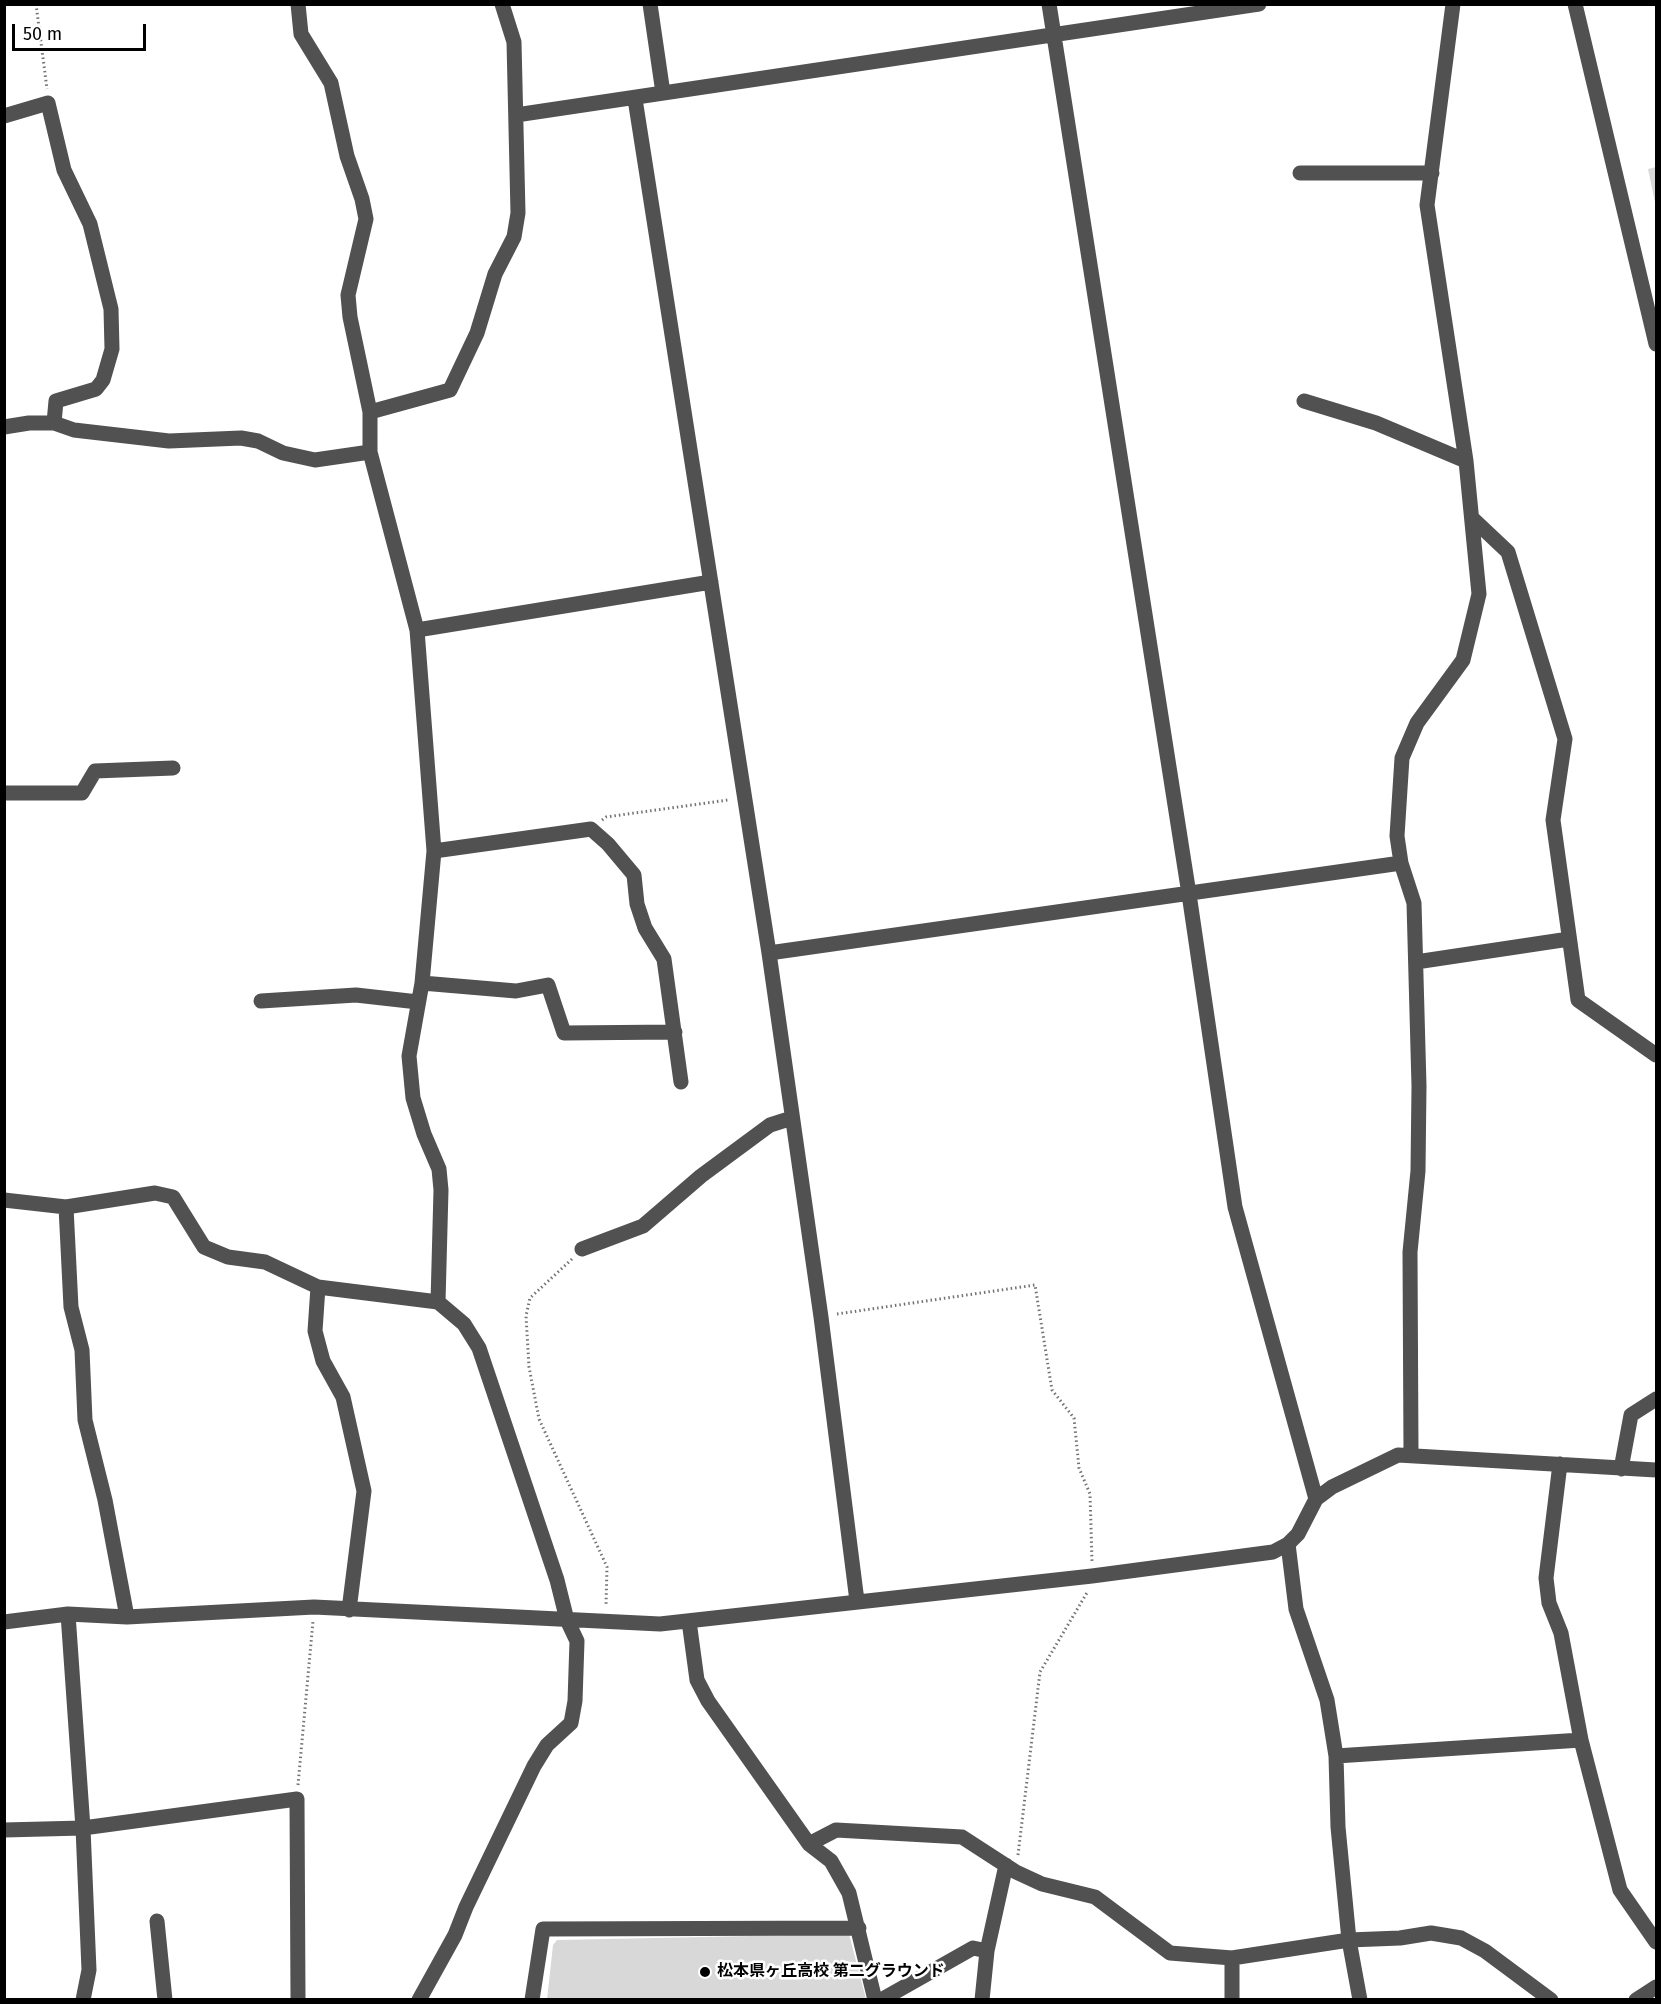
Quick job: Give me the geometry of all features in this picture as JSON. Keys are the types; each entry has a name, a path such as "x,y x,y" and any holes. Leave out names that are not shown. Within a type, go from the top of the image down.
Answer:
{"street":[{"path":"298,4 301,34 331,83 347,156 366,219 348,295 350,317 370,412 370,452 417,630 434,851 422,983 409,1056 413,1098 424,1134 439,1169 441,1190 438,1302"},
{"path":"370,412 450,390 477,333 495,274 514,237 518,213 514,42 502,4"},
{"path":"650,4 663,93"},
{"path":"1049,4 1189,894 1234,1207 1316,1499"},
{"path":"516,115 1259,4"},
{"path":"1411,1453 1410,1252 1418,1171 1419,1086 1414,903 1401,863 1397,836 1402,758 1417,723 1463,660 1470,639 1479,594 1466,461 1427,205 1453,4"},
{"path":"1575,4 1656,344"},
{"path":"635,99 769,953 821,1317 857,1601"},
{"path":"4,116 48,103 64,170 90,224 111,309 112,349 103,380 96,389 56,401 54,423"},
{"path":"1300,173 1432,174"},
{"path":"1304,401 1376,423 1466,461"},
{"path":"4,427 29,423 54,423 74,430 169,441 249,440 284,453 315,460 370,452"},
{"path":"1473,519 1508,552 1565,739 1552,820 1578,1000 1656,1055"},
{"path":"417,630 711,582"},
{"path":"4,793 82,793 95,771 173,768"},
{"path":"434,851 591,829 634,875 637,904 645,928 664,959 681,1082"},
{"path":"769,953 1401,863"},
{"path":"1416,962 1569,939"},
{"path":"422,983 516,991 548,985 564,1033 675,1032"},
{"path":"261,1001 356,995 418,1002"},
{"path":"582,1249 643,1226 700,1176 770,1125 792,1118"},
{"path":"4,1200 66,1207 155,1193 173,1197 204,1247 228,1257 264,1262 318,1287 438,1302 464,1324 479,1348 557,1581 567,1620 577,1641 575,1701 572,1723 547,1745 534,1766 466,1907 455,1935 419,2000"},
{"path":"66,1207 71,1307 82,1350 85,1420 105,1500 127,1617"},
{"path":"318,1287 315,1331 323,1361 343,1396 363,1491 349,1610"},
{"path":"1621,1469 1631,1415 1656,1399"},
{"path":"4,1622 68,1614 127,1617 314,1607 660,1624 1092,1576 1273,1552 1288,1544 1298,1534 1316,1499 1332,1487 1398,1455 1411,1453 1656,1470"},
{"path":"1560,1464 1546,1578 1549,1603 1561,1633 1581,1740 1620,1890 1656,1942"},
{"path":"1288,1544 1296,1609 1327,1700 1336,1756 1338,1827 1349,1940 1360,2000"},
{"path":"68,1614 83,1828 89,1970 83,2000"},
{"path":"689,1621 697,1680 708,1701 809,1844 831,1861 849,1893 875,2000"},
{"path":"1336,1756 1581,1740"},
{"path":"4,1830 83,1828 297,1799 298,2000"},
{"path":"809,1844 836,1830 962,1837 1011,1869 1042,1884 1095,1897 1170,1953 1232,1958 1349,1940 1401,1938 1431,1934 1461,1938 1485,1951 1551,2000"},
{"path":"982,2000 987,1951 1011,1869"},
{"path":"157,1921 165,2000"},
{"path":"532,2000 543,1929 858,1928"},
{"path":"881,2000 973,1948 987,1951"},
{"path":"1232,1958 1232,2000"},
{"path":"1636,2000 1656,1987"}],"path":[{"path":"36,4 48,103"},
{"path":"591,829 606,817 745,798"},
{"path":"582,1249 530,1298 526,1316 529,1367 539,1419 607,1566 605,1622"},
{"path":"821,1317 1035,1285 1052,1390 1074,1418 1079,1468 1090,1494 1092,1576 1088,1593 1040,1672 1011,1869"},
{"path":"297,1799 314,1607"}],"shaded area":[{"path":"1656,167 1656,207 1648,169"},
{"name":"松本県ヶ丘高校 第二グラウンド","path":"849,1934 866,1999 547,2000 553,1945 557,1940"}],"place":[{"name":"松本県ヶ丘高校 第二グラウンド","path":"705,1972"}]}
